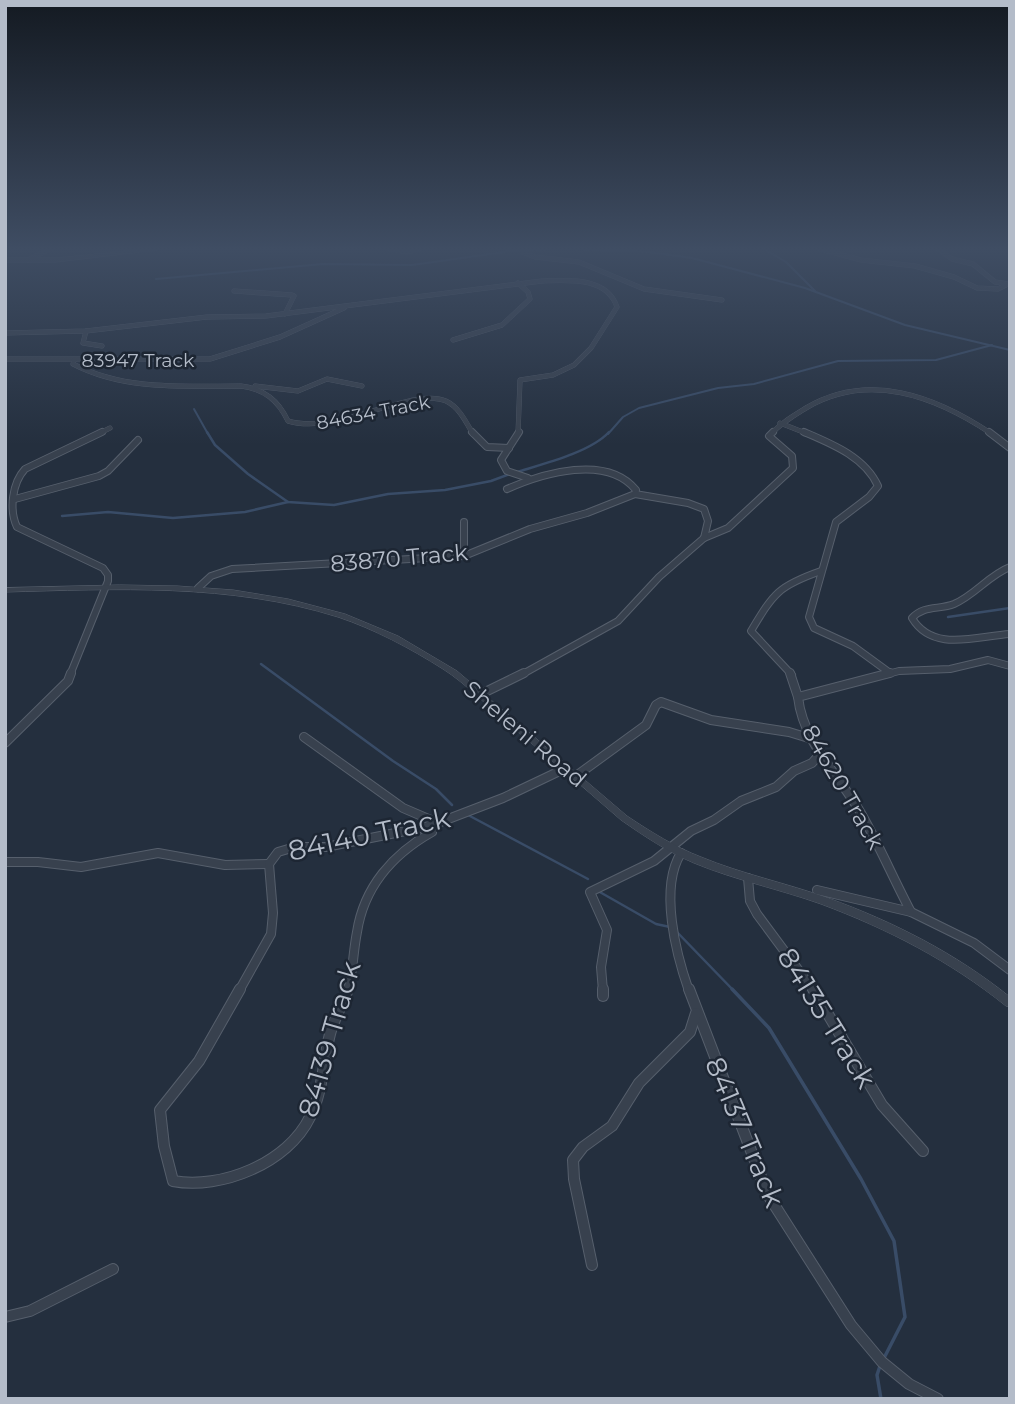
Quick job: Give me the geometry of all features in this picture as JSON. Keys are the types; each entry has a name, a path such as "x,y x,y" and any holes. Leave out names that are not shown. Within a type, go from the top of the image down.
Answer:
{"street":[{"path":"5,333 86,331 193,319 275,315"},
{"name":"83947 Track","path":"5,359 218,358 333,315"},
{"path":"453,340 509,321 515,315"},
{"path":"528,478 512,474 504,467 502,457 520,431 520,380 554,375 568,369 592,346 611,315"},
{"path":"86,331 83,343 102,346"},
{"name":"84634 Track","path":"74,360 73,364 80,369 116,381 247,386 268,394 282,406 289,421 302,425 324,423 399,405 440,400 453,406 474,430 476,439 487,447 509,448"},
{"path":"247,386 271,386 298,391 327,379 362,386"},
{"path":"479,695 532,670 618,621 660,576 704,538 728,528 793,468 792,456 769,436 780,423 826,397 846,391 874,389 916,398 963,415 989,430 1010,448"},
{"path":"780,423 858,460 878,484 872,496 839,518 810,611 811,625 853,646 890,673"},
{"path":"5,743 68,681 106,587 108,575 103,568 17,527 12,515 16,480 20,472 110,428"},
{"path":"15,499 99,476 119,461 138,440"},
{"path":"507,489 528,478 560,472 591,471 622,476 634,485 635,494 688,503 704,509 708,521 704,538"},
{"name":"83870 Track","path":"198,588 211,576 232,569 464,556 530,529 587,513 635,494"},
{"path":"464,522 464,556"},
{"path":"1010,567 999,570 962,600 920,611 912,618 921,632 937,639 1010,634"},
{"path":"798,697 792,675 751,631 773,593 790,582 821,571"},
{"name":"Sheleni Road","path":"5,590 198,588 299,603 369,625 394,636 448,668 624,818 676,850 748,878 822,900 872,919 955,962 1010,1003"},
{"name":"84620 Track","path":"911,912 861,813 812,739 798,707 798,697 890,673 950,668 988,660 1006,665"},
{"path":"576,776 646,725 656,705 661,702 711,720 789,732 812,739"},
{"path":"304,737 434,827"},
{"path":"603,996 601,967 607,930 590,892 676,850 691,831 714,820 741,801 783,783 794,771 812,763 821,753"},
{"name":"84140 Track","path":"173,1181 169,1174 159,1120 160,1110 199,1061 271,934 273,912 269,864 278,852 286,849 326,847 434,827 566,768"},
{"name":"84139 Track","path":"173,1181 206,1182 244,1172 267,1161 300,1134 316,1107 329,1036 350,986 358,923 365,903 373,887 392,862 434,827"},
{"name":"84137 Track","path":"676,850 670,879 671,909 679,962 768,1195 851,1325 882,1362 909,1384 938,1399"},
{"path":"7,862 81,867 158,853 225,865 269,864"},
{"name":"84135 Track","path":"748,878 750,901 757,915 809,982 882,1105 923,1151"},
{"path":"817,890 911,912 974,943 1010,970"},
{"path":"592,1265 573,1179 573,1160 583,1147 612,1126 639,1083 682,1042 690,1032 696,1012"},
{"path":"5,1317 30,1311 113,1269"}],"waterway":[{"path":"877,315 905,325 991,345"},
{"path":"608,434 623,417 639,408 718,388 754,384 838,361 936,360 991,345"},
{"path":"991,345 1010,350"},
{"path":"194,409 208,434"},
{"path":"207,432 215,445 248,474 288,502"},
{"path":"517,472 591,446 609,432"},
{"path":"288,502 334,505 388,494 445,490 491,481 510,474"},
{"path":"62,516 108,512 173,518 245,512 288,502"},
{"path":"948,617 1010,608"},
{"path":"261,664 393,761 436,789 452,805"},
{"path":"468,815 588,879"},
{"path":"598,891 656,924 670,927"},
{"path":"675,930 734,991"},
{"path":"732,989 769,1028 861,1179 894,1241 905,1317 883,1360"},
{"path":"880,1366 877,1375 881,1399"}]}
